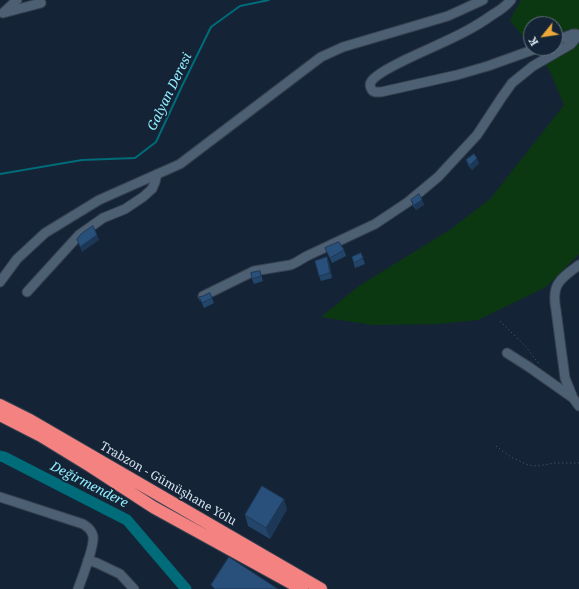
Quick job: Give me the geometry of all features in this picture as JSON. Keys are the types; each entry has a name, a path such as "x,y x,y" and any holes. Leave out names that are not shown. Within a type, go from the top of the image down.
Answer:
{"highway":[{"name":"Trabzon - Gümüşhane Yolu","path":"0,405 28,419 321,589"},
{"name":"Trabzon - Gümüşhane Yolu","path":"0,415 41,436 153,507 302,589"}],"street":[{"path":"1,15 17,0"},
{"path":"0,282 17,259 45,233 99,200 180,164 321,57 343,47 448,16 483,0"},
{"path":"511,0 503,8 465,32 388,68 370,82 371,89 375,92 381,92 488,66 523,53"},
{"path":"1,15 41,3"},
{"path":"563,38 573,34 576,34 577,37 571,44 563,49"},
{"path":"203,296 254,271 296,263 302,258 375,224 408,202 438,177 477,135 512,83 533,66 550,56"},
{"path":"27,292 79,235 103,218 125,209 152,189 157,174"},
{"path":"576,402 565,378 554,292 558,283 564,276 579,265"},
{"path":"507,353 551,382 576,402"},
{"path":"0,497 83,524 88,527 93,537 88,560 78,589"},
{"path":"88,560 120,574 134,589"}],"path":[{"path":"500,321 526,347 542,368"},
{"path":"496,446 511,457 528,465 537,466 556,463 579,463"}],"green space":[{"path":"521,0 579,0 579,254 546,287 478,320 438,324 373,325 321,317 359,286 451,229 491,198 564,105 549,69 538,56 563,56 563,16 523,16 523,37 510,20"}],"building":[{"path":"474,154 477,158 470,165 466,160"},
{"path":"419,194 422,200 414,205 411,200"},
{"path":"93,226 97,235 80,247 77,239 81,234"},
{"path":"339,242 344,250 330,258 325,248"},
{"path":"361,253 363,258 354,263 352,257"},
{"path":"327,257 330,273 319,276 315,261"},
{"path":"260,271 261,276 252,279 251,273"},
{"path":"210,293 212,298 202,303 199,297"},
{"path":"262,486 284,499 266,528 245,515"},
{"path":"229,557 278,589 215,589 211,585"}],"waterway":[{"name":"Galyan Deresi","path":"0,174 82,160 135,158 156,142 211,27 240,6 269,0"},
{"name":"Değirmendere","path":"0,456 127,520 186,589"}]}
